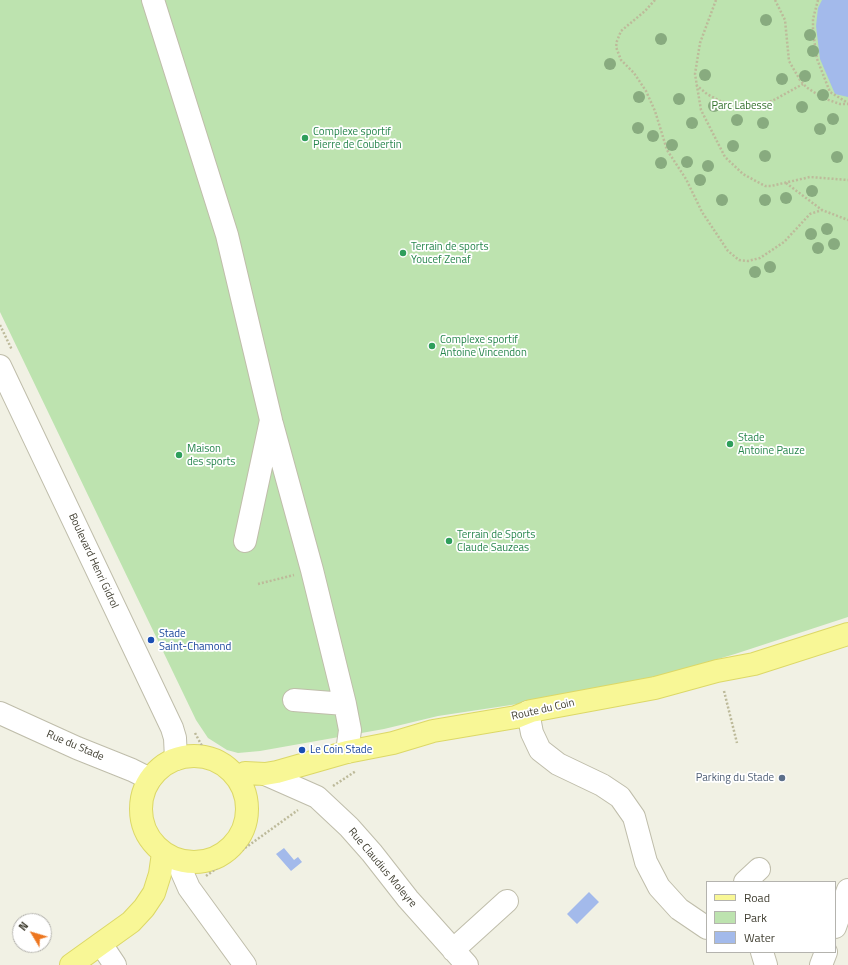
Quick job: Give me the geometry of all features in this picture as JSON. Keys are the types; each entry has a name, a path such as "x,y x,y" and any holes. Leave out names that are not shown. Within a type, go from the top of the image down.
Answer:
{"main road":[{"name":"Route du Coin","path":"238,778 245,773 251,772 265,774 347,752 393,743 460,725 516,717 528,712 655,688 717,671 754,664 848,634"},
{"path":"194,756 208,757 225,765 238,778 247,801 246,819 240,836 214,864 172,857 148,836 141,818 143,793 150,779 160,768 176,759 194,756"},
{"path":"71,965 131,922 144,908 154,893 160,874 172,857"}],"street":[{"path":"153,0 227,235 271,420 312,570 345,704 350,730 347,752"},
{"name":"Boulevard Henri Gidrol","path":"0,366 172,728 175,738 176,759"},
{"path":"245,541 271,420"},
{"path":"294,700 345,704"},
{"path":"528,712 536,742 546,755 573,772 606,788 620,798 634,817 646,862 659,887 679,909 706,927"},
{"name":"Rue du Stade","path":"0,713 150,779"},
{"name":"Rue Claudius Moleyre","path":"265,774 316,796 372,853 408,899 460,957"},
{"path":"172,857 182,872 189,888 245,965"},
{"path":"836,924 848,890"},
{"path":"460,957 507,901"},
{"path":"101,944 115,965"},
{"path":"762,953 766,965"},
{"path":"821,965 826,953"}],"path":[{"path":"655,0 622,31 616,47 621,60 634,73 646,91 655,111 668,150 686,179 702,212 728,251 739,260 748,261 760,258 784,242 810,214 822,210"},
{"path":"716,0 698,48 695,74 701,110 720,150 730,163 743,174 761,184 770,186 810,177 848,180"},
{"path":"775,0 785,20 789,62 803,84 814,93 831,102 848,104"},
{"path":"818,0 813,15 812,27 819,63 830,92 848,104"},
{"path":"696,85 707,94 720,101 746,108 772,101 803,84"},
{"path":"786,183 822,210 848,220"},
{"path":"258,584 296,574"},
{"path":"724,691 737,743"},
{"path":"189,888 214,864 300,808"}],"green space":[{"name":"Complexe sportif Antoine Vincendon","path":"0,0 848,0 848,617 735,654 617,689 438,716 384,729 260,751 238,753 227,750 208,738 196,720 0,312"}],"water":[{"path":"822,0 848,0 848,97 835,94 820,59 816,26 818,8"},
{"path":"284,848 294,860 298,857 302,862 291,871 276,854"},
{"path":"589,892 599,902 577,924 567,914"}],"place":[{"name":"Complexe sportif Pierre de Coubertin","path":"305,138"},
{"name":"Terrain de sports Youcef Zenaf","path":"403,253"},
{"name":"Complexe sportif Antoine Vincendon","path":"432,346"},
{"name":"Stade Antoine Pauze","path":"730,444"},
{"name":"Maison des sports","path":"179,455"},
{"name":"Terrain de Sports Claude Sauzeas","path":"449,541"},
{"name":"Stade Saint-Chamond","path":"151,640"},
{"name":"Le Coin Stade","path":"302,750"},
{"name":"Parking du Stade","path":"782,778"}],"park label":[{"name":"Parc Labesse","path":"742,106"}]}
